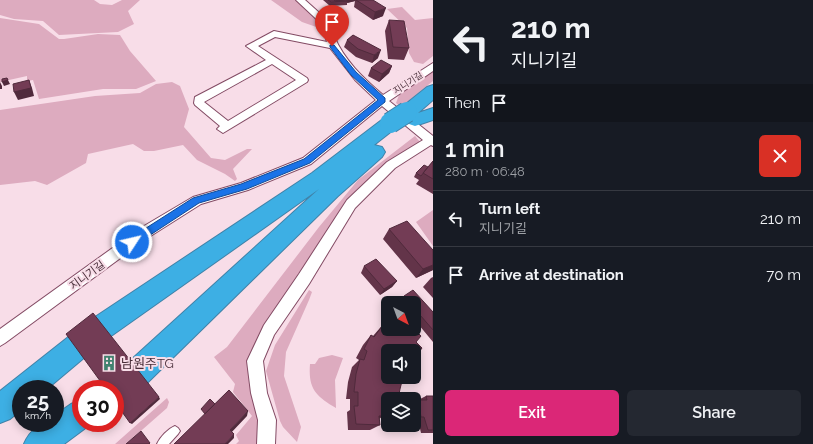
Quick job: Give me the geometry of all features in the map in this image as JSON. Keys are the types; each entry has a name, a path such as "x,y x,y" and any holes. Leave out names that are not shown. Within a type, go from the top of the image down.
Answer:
{"highway":[{"path":"403,122 433,91"},
{"path":"124,384 131,379 433,95"},
{"path":"35,380 95,332 319,178 403,122 433,106"},
{"path":"403,122 433,114"},
{"path":"0,409 12,399"},
{"path":"39,444 72,420"}],"street":[{"path":"272,60 199,99 199,103 225,128 304,80 251,46 274,34 332,46 329,35 332,32 331,28 300,0"},
{"name":"지니기길","path":"332,46 354,73 383,100 432,141"},
{"name":"지니기길","path":"0,338 144,233 190,204 197,200 244,187 307,161 383,100 419,77 433,66"},
{"path":"266,444 267,420 259,393 255,361 268,330 304,279 352,204 391,165 432,141"}],"lane":[{"path":"162,444 175,432"}],"shaded area":[{"path":"0,0 94,0 100,4 112,5 122,0 140,0 128,11 134,24 118,32 59,35 43,21 14,19 0,15"},
{"path":"271,0 296,0 322,24 322,29 302,22"},
{"path":"402,7 415,20 433,18 433,56 423,64 414,62 409,53 407,28 387,9"},
{"path":"0,18 39,24 59,39 98,34 120,35 130,51 156,81 136,89 103,89 39,99 33,80 27,81 27,76 0,82"},
{"path":"433,70 433,81 401,107 396,103 399,95"},
{"path":"172,82 180,86 189,109 184,127 211,158 225,160 247,149 252,149 233,169 237,179 235,181 225,174 197,160 183,145 154,151 144,151 133,144 88,154 86,163 47,185 35,181 0,185 0,110 95,96 140,93 156,84"},
{"path":"415,136 420,142 381,169 250,360 262,444 236,444 239,441 236,435 252,416 233,392 235,384 214,357 227,347 319,227 358,180"},
{"path":"433,210 433,246 416,222"},
{"path":"309,290 312,292 286,352 284,376 301,427 297,442 283,427 280,421 266,371 275,345"},
{"path":"332,355 343,358 335,380 336,408 318,395 310,380 310,364 315,364 319,358"},
{"path":"167,398 169,402 167,408 126,444 115,444"}],"building":[{"path":"328,0 346,0 348,1 331,2"},
{"path":"356,0 373,0 386,8 375,12"},
{"path":"389,20 404,21 409,48 393,47"},
{"path":"353,35 381,50 374,55 358,49 347,40"},
{"path":"381,60 392,66 382,74 371,68"},
{"path":"7,78 8,80 2,82 2,79"},
{"path":"29,80 31,88 14,92 13,84"},
{"path":"433,161 433,179 423,173"},
{"path":"424,165 428,167 421,176 416,173"},
{"path":"407,221 433,250 433,265 423,269 389,229"},
{"path":"376,259 397,281 384,289 364,266"},
{"path":"413,290 418,296 404,296"},
{"path":"421,299 433,312 433,330 421,316"},
{"name":"남원주TG","path":"93,313 159,397 130,423 124,415 124,380 99,380 66,334"},
{"path":"381,328 381,336 421,336 416,342 418,344 381,344 381,384 401,384 400,392 381,392 381,416 379,416 380,425 356,424 354,406 358,406 358,392 354,392 356,374 360,359 364,360 367,351 364,349 371,335 374,337"},
{"path":"229,390 248,411 230,430 234,434 225,444 174,444"},
{"path":"426,396 433,396 433,430 428,430 424,417 421,417 421,400 427,400"},
{"path":"210,399 215,404 205,414 201,409"},
{"path":"141,431 150,443 149,444 126,444"}],"place":[{"name":"남원주TG","path":"109,363"}],"route":[{"path":"132,242 197,200 244,187 307,161 383,100 354,73 332,46"}]}
